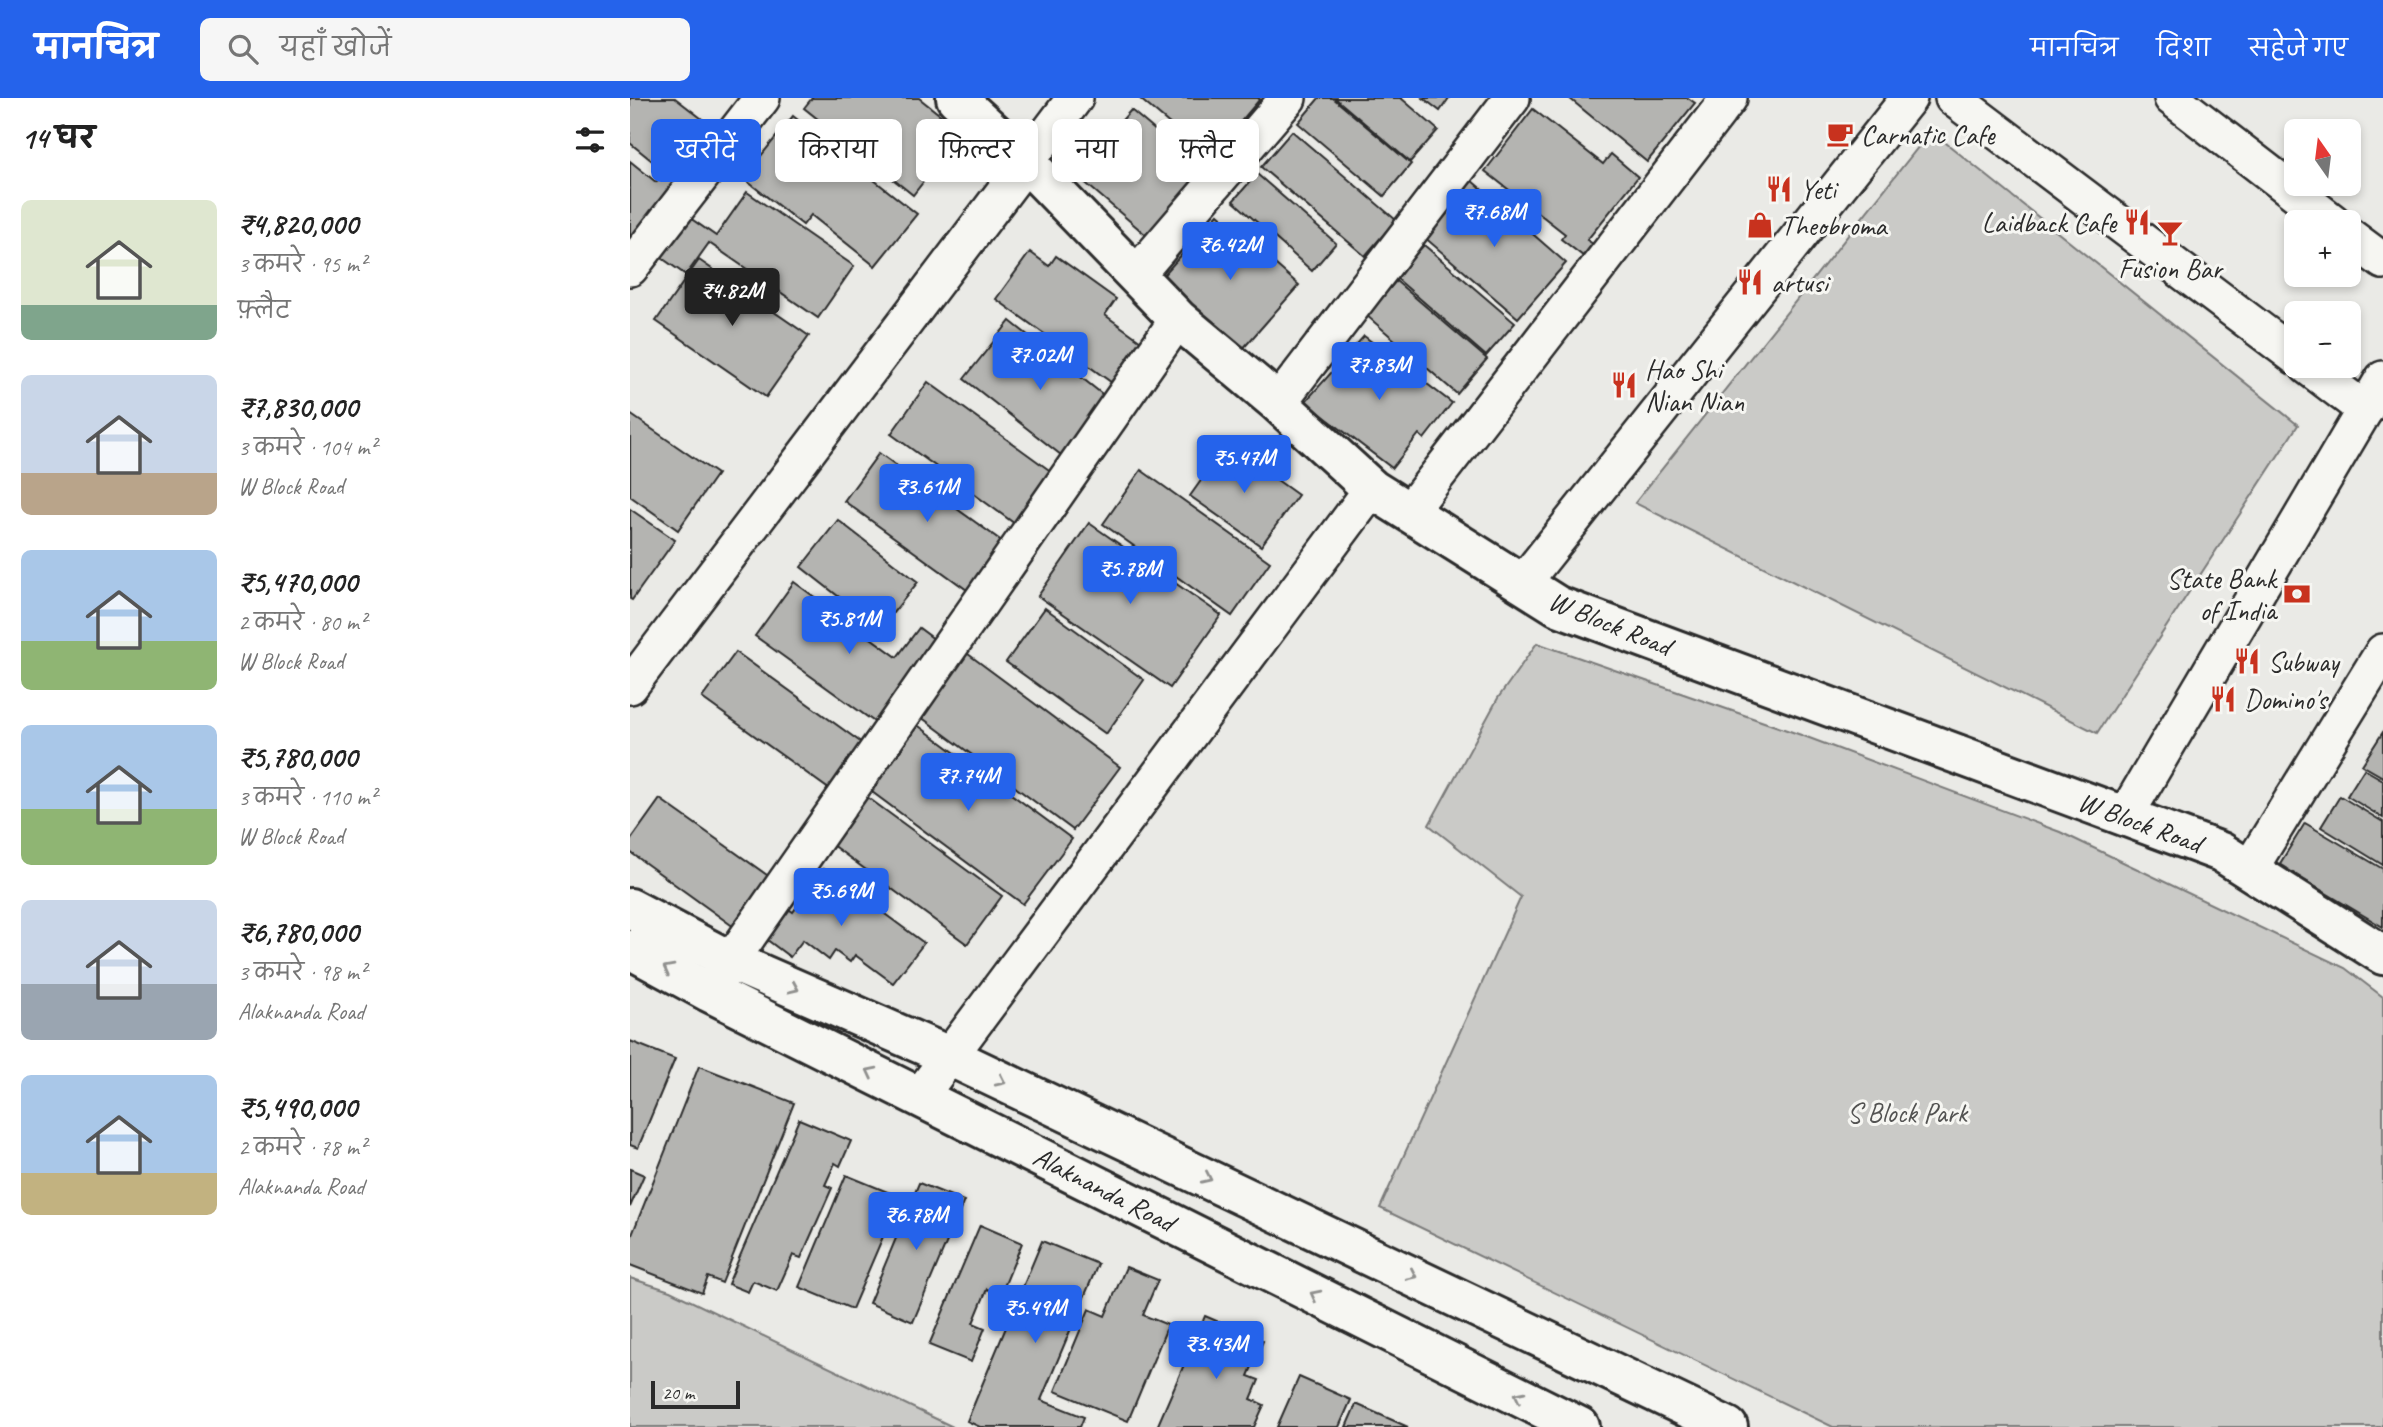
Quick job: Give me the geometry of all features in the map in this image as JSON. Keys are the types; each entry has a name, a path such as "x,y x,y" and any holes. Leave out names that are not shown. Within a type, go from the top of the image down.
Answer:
{"street":[{"path":"630,268 762,98"},
{"name":"W Block Road","path":"956,98 979,119"},
{"path":"1038,146 1075,98"},
{"path":"1136,275 1288,98"},
{"path":"1278,403 1512,98"},
{"path":"1409,512 1729,98"},
{"path":"1522,583 1909,98"},
{"path":"1953,98 2284,349"},
{"path":"2172,98 2317,210"},
{"name":"W Block Road","path":"1038,174 1178,319 1278,403 1372,489 1558,606 2221,852 2383,955"},
{"path":"630,686 1011,182"},
{"path":"2361,244 2383,261"},
{"path":"709,992 1178,319"},
{"path":"2323,378 2365,410"},
{"path":"2125,816 2383,379"},
{"path":"919,1097 1372,489"},
{"path":"2249,870 2383,652"},
{"path":"630,908 731,961 949,1056 1728,1427"},
{"name":"Alaknanda Road","path":"630,949 709,992 1580,1427"}],"green space":[{"path":"1931,131 2298,425 2097,733 1635,503"},
{"name":"S Block Park","path":"1537,643 1804,736 2060,832 2345,968 2383,997 2383,1427 1833,1427 1380,1208 1521,897 1429,825 1498,698"},
{"path":"630,1278 670,1291 953,1427 630,1427"}],"building":[{"path":"630,98 675,98 702,119 651,119 651,160 630,143"},
{"path":"812,98 919,98 944,118 916,119 916,182 923,182 913,195 897,182 902,182 902,119 818,119 804,108"},
{"path":"1139,98 1260,99 1243,119 1164,119"},
{"path":"1319,98 1333,98 1411,164 1384,196 1298,123"},
{"path":"1335,98 1401,98 1438,130 1410,162"},
{"path":"1423,98 1449,98 1440,111"},
{"path":"1569,98 1688,98 1695,103 1647,162"},
{"path":"1533,109 1603,164 1611,154 1638,177 1587,240 1593,244 1583,256 1561,239 1565,234 1485,171"},
{"path":"1131,110 1142,119 1123,119"},
{"path":"1142,119 1156,131 1156,182 1204,182 1153,241 1084,182 1142,182"},
{"path":"1292,131 1396,220 1365,256 1261,167"},
{"path":"775,138 775,182 877,182 917,214 875,266 811,215 803,225 748,182 761,182 761,156"},
{"path":"630,161 651,178 651,182 674,182 684,190 630,257"},
{"path":"1259,176 1336,243 1312,271 1233,201 1250,182 1259,182"},
{"path":"1471,180 1566,263 1518,318 1423,236"},
{"path":"747,192 854,266 818,318 709,243 686,275 649,249 677,209 716,236"},
{"path":"1218,214 1299,285 1241,351 1160,279"},
{"path":"1424,245 1515,323 1486,356 1395,277"},
{"path":"1030,252 1049,266 1056,256 1116,299 1105,315 1152,349 1122,390 996,299"},
{"path":"699,260 809,336 766,397 656,321"},
{"path":"1396,281 1487,359 1457,394 1366,315"},
{"path":"1010,321 1116,405 1070,462 964,379"},
{"path":"1364,336 1452,403 1424,439 1419,434 1392,468 1305,402"},
{"path":"928,382 1056,475 1018,526 891,434"},
{"path":"630,414 717,474 678,530 630,496"},
{"path":"1227,444 1298,495 1261,546 1190,496"},
{"path":"879,453 1010,547 974,595 844,501"},
{"path":"1141,470 1270,562 1232,616 1103,524"},
{"path":"630,509 675,540 632,600 630,599"},
{"path":"838,520 918,582 880,629 801,567"},
{"path":"1089,523 1221,615 1170,688 1038,596"},
{"path":"794,582 897,657 919,628 946,648 887,731 755,636"},
{"path":"1045,608 1144,680 1106,734 1006,662"},
{"path":"964,651 1120,767 1073,830 917,714"},
{"path":"736,652 866,746 833,792 702,698"},
{"path":"912,721 1072,839 1023,904 864,786"},
{"path":"2383,732 2383,777 2362,765"},
{"path":"2364,769 2383,780 2383,818 2347,796"},
{"path":"859,791 1002,896 967,944 824,839"},
{"path":"2340,796 2383,822 2383,865 2321,827"},
{"path":"660,799 774,880 745,935 630,852 630,841"},
{"path":"2305,823 2383,869 2383,927 2279,865"},
{"path":"824,869 924,943 893,983 855,955 850,962 835,951 829,960 803,940 790,957 754,930 776,900 793,912"},
{"path":"630,1041 675,1059 638,1148 630,1145"},
{"path":"699,1066 794,1103 722,1283 708,1277 702,1293 630,1265 630,1240"},
{"path":"799,1119 851,1141 840,1166 835,1163 825,1185 832,1188 801,1258 793,1255 777,1291 753,1281 748,1292 728,1284"},
{"path":"630,1169 644,1175 630,1207"},
{"path":"846,1175 900,1197 852,1309 799,1287"},
{"path":"919,1183 964,1201 913,1322 869,1303"},
{"path":"980,1225 1022,1243 1001,1294 987,1289 973,1323 985,1328 971,1362 929,1345"},
{"path":"1042,1241 1098,1264 1041,1400 1084,1417 1080,1427 980,1427 967,1421"},
{"path":"1126,1267 1158,1280 1143,1315 1168,1325 1128,1421 1055,1391 1089,1309 1105,1316"},
{"path":"1205,1316 1263,1341 1248,1376 1259,1380 1251,1399 1264,1405 1254,1427 1157,1427"},
{"path":"1299,1377 1351,1400 1339,1427 1277,1427"},
{"path":"1356,1404 1408,1427 1346,1427"}],"place":[{"name":"Carnatic Cafe","path":"1840,134"},
{"name":"Yeti","path":"1779,189"},
{"name":"Laidback Cafe","path":"2137,222"},
{"name":"Theobroma","path":"1760,225"},
{"name":"Fusion Bar","path":"2170,233"},
{"name":"artusi","path":"1750,282"},
{"name":"Hao Shi Nian Nian","path":"1624,385"},
{"name":"State Bank of India","path":"2297,594"},
{"name":"Subway","path":"2247,661"},
{"name":"Domino's","path":"2223,699"}]}
